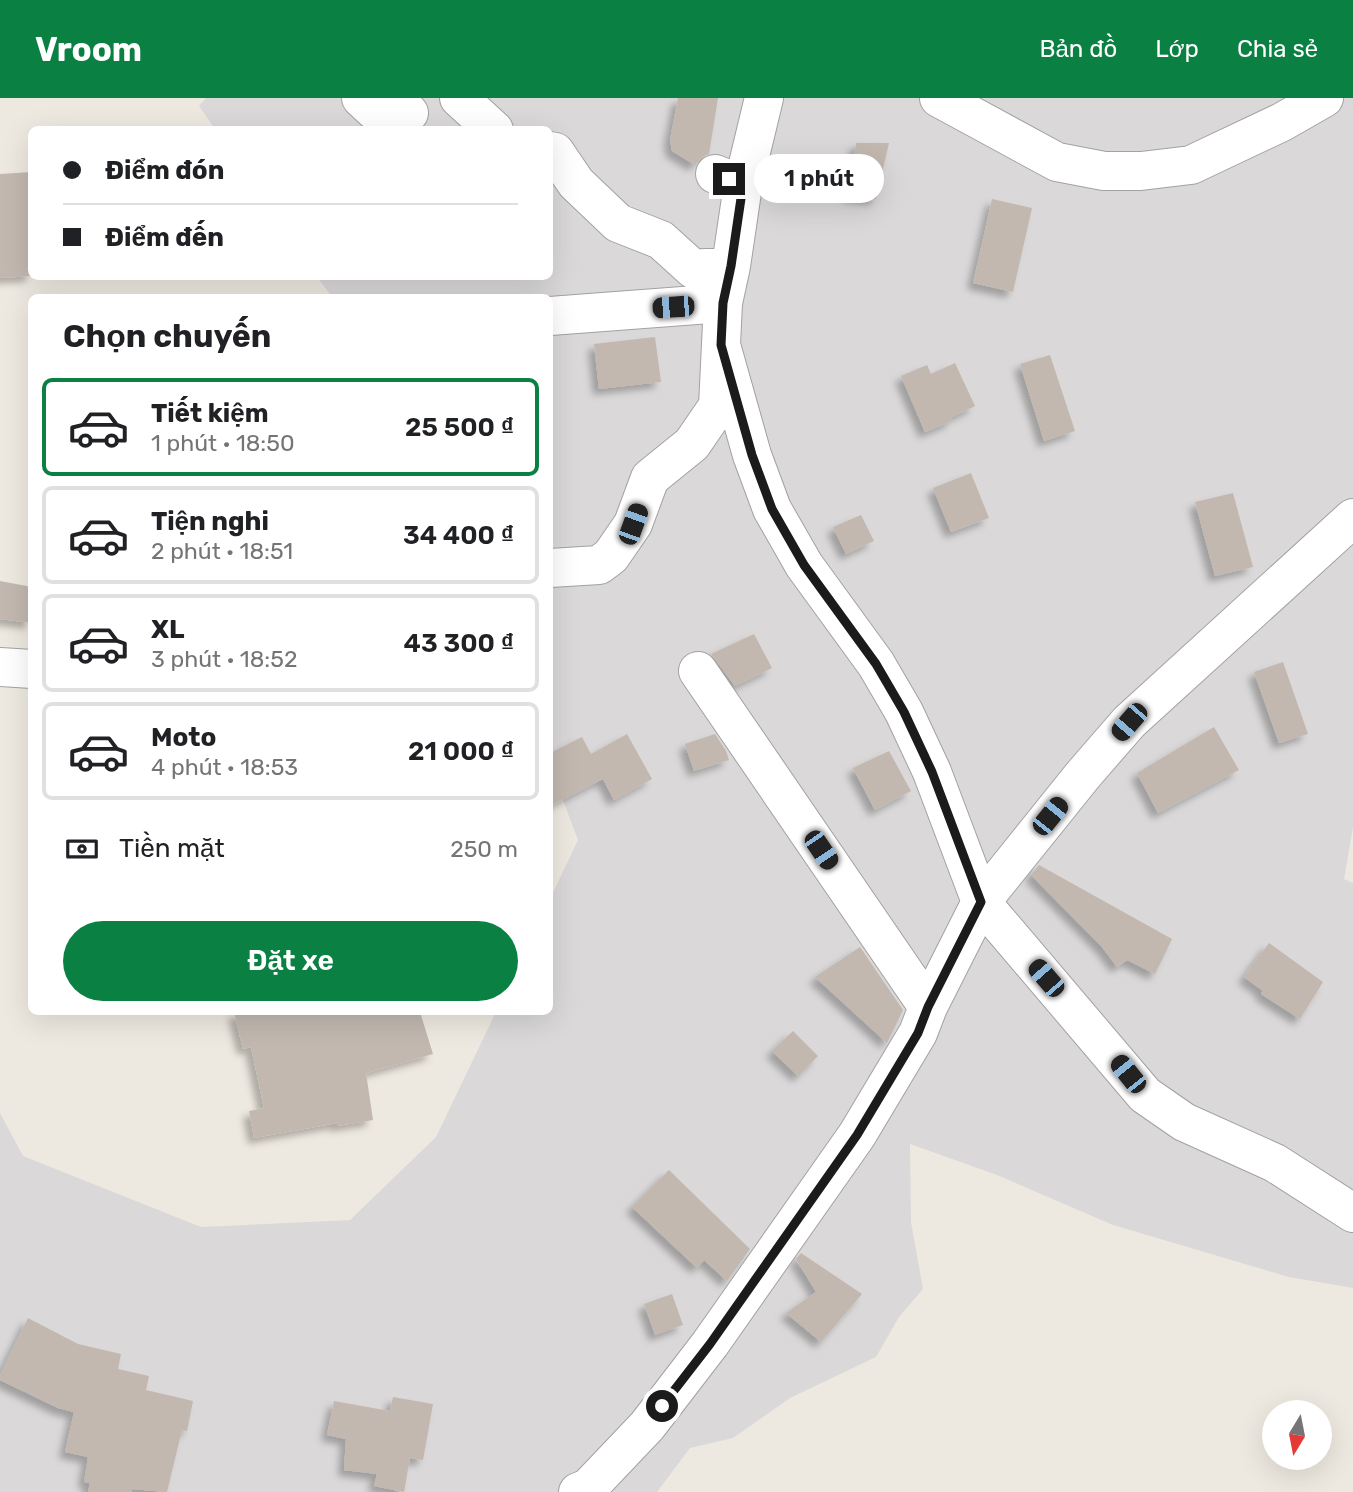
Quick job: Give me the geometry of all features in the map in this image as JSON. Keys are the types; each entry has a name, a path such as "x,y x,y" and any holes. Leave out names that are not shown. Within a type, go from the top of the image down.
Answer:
{"street":[{"path":"361,98 375,111 409,113"},
{"path":"459,98 490,126"},
{"path":"553,568 599,565 611,556 633,524 650,478 692,444 718,406 723,303 731,266 729,179 764,98"},
{"path":"939,98 1057,162 1104,170 1141,171 1191,165 1282,122 1324,98"},
{"path":"553,152 576,183 618,223 661,240 693,269 731,266"},
{"path":"553,316 723,303"},
{"path":"721,345 752,455 772,509 804,565 876,664 904,712 932,772 981,902 1145,1095 1184,1122 1275,1163 1353,1213"},
{"path":"578,1492 587,1488 646,1426 710,1344 857,1135 918,1033 928,1007 981,902 1129,722 1353,518"},
{"path":"0,667 28,669"},
{"path":"698,671 928,1007"}],"shaded area":[{"path":"206,98 1353,98 1353,827 1344,879 1353,883 1353,1288 1289,1277 1113,1225 997,1175 910,1144 911,1222 923,1289 899,1317 876,1357 790,1398 733,1438 690,1448 657,1492 0,1492 0,1113 23,1156 201,1227 350,1220 436,1137 495,1015 553,1015 553,893 578,840 553,774 553,294 330,294 319,280 553,280 553,126 213,126 199,106"}],"building":[{"path":"678,98 718,98 709,154 701,157 695,165 672,151 670,140"},
{"path":"856,143 889,143 876,199 849,196"},
{"path":"28,172 28,276 0,278 0,174"},
{"path":"992,199 1032,208 1013,292 973,283"},
{"path":"655,337 661,382 599,389 594,344"},
{"path":"1050,355 1075,431 1044,441 1020,364"},
{"path":"955,363 975,406 950,418 952,421 925,432 901,376 927,365 931,374"},
{"path":"971,473 989,518 951,532 933,488"},
{"path":"1233,493 1253,567 1215,576 1195,502"},
{"path":"861,515 874,541 846,554 833,527"},
{"path":"0,581 28,586 28,622 0,619"},
{"path":"754,634 772,668 735,686 711,654"},
{"path":"1283,662 1308,734 1279,743 1254,672"},
{"path":"1214,727 1239,770 1158,813 1137,773"},
{"path":"627,734 652,779 614,800 603,779 553,804 553,752 582,737 591,754"},
{"path":"715,734 729,760 694,771 685,744"},
{"path":"889,751 911,791 875,810 853,768"},
{"path":"1039,865 1172,939 1155,974 1127,960 1117,967 1102,947 1031,875"},
{"path":"1269,943 1323,982 1300,1019 1261,994 1263,991 1244,977"},
{"path":"860,947 903,1010 887,1043 815,977"},
{"path":"235,1015 421,1015 433,1054 366,1073 373,1120 337,1126 337,1123 254,1138 249,1111 264,1108 251,1047 243,1049"},
{"path":"793,1031 818,1056 798,1076 772,1051"},
{"path":"669,1170 750,1249 727,1281 704,1260 697,1268 632,1207"},
{"path":"801,1253 862,1294 821,1342 786,1313 816,1292 796,1259"},
{"path":"672,1294 683,1325 655,1335 644,1304"},
{"path":"28,1318 78,1344 121,1354 118,1369 149,1376 146,1390 193,1401 187,1431 182,1430 167,1492 132,1489 132,1492 88,1492 90,1483 84,1482 88,1457 65,1452 74,1412 58,1408 0,1380"},
{"path":"393,1397 433,1404 423,1460 410,1458 404,1492 374,1486 377,1474 344,1470 346,1439 327,1435 334,1401 390,1411"}],"route":[{"path":"662,1406 710,1344 857,1135 918,1033 928,1007 981,902 932,772 904,712 876,664 804,565 772,509 752,455 721,345 723,303 743,185 729,179"}]}
